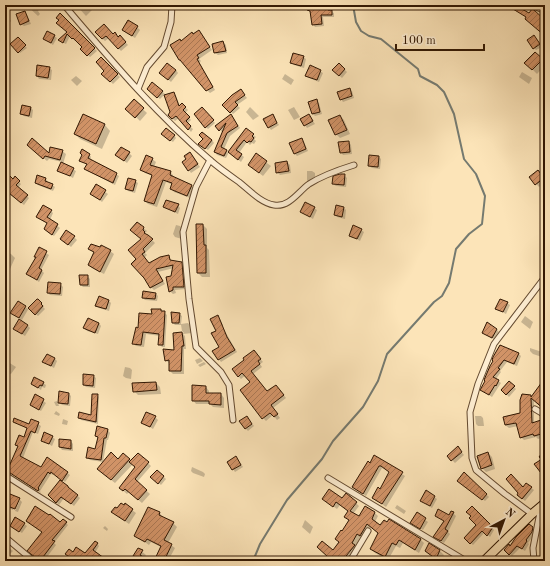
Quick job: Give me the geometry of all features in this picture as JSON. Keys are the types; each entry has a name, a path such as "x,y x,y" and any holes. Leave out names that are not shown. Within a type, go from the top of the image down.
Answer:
{"main road":[{"path":"484,561 543,505"}],"street":[{"path":"64,5 103,52 160,114 210,160 264,202 274,206 284,204 309,184 327,174 354,165"},
{"path":"138,89 147,67 164,47 171,22 172,5"},
{"path":"532,5 545,11"},
{"path":"210,160 196,187 183,232 188,299 196,347 221,372 229,385 233,420"},
{"path":"532,514 476,470 472,458 470,412 478,384 494,344 545,277"},
{"path":"535,410 545,415"},
{"path":"5,475 71,516"},
{"path":"328,478 466,561"},
{"path":"534,561 533,548 543,505"},
{"path":"350,561 368,531"},
{"path":"5,537 30,558"}],"building":[{"path":"308,5 328,5 328,10 332,10 332,15 321,15 322,24 312,25 310,11 307,10"},
{"path":"515,5 529,13 532,9 534,10 545,20 545,36 525,19 526,17 513,9"},
{"path":"25,11 29,21 20,25 16,14"},
{"path":"60,13 95,48 87,56 80,49 82,47 67,34 63,43 58,40 67,32 56,23 59,20 56,18"},
{"path":"128,20 138,26 132,36 122,30"},
{"path":"104,24 113,34 115,32 118,37 120,35 126,42 118,49 106,36 102,39 95,32"},
{"path":"199,30 210,47 197,55 199,58 197,59 213,87 206,91 179,60 170,45 180,39 181,41 192,32 193,34"},
{"path":"47,31 55,35 51,43 43,39"},
{"path":"534,35 540,44 533,49 527,40"},
{"path":"18,37 26,45 18,53 10,44"},
{"path":"223,41 226,51 214,53 212,44"},
{"path":"535,52 543,59 532,70 524,63"},
{"path":"293,53 304,56 301,66 290,63"},
{"path":"101,57 118,74 110,82 101,74 104,71 96,62"},
{"path":"167,63 176,70 168,80 159,73"},
{"path":"339,63 345,69 339,76 332,70"},
{"path":"37,65 50,67 48,78 36,76"},
{"path":"310,65 321,70 317,80 305,76"},
{"path":"152,82 163,91 157,98 147,89"},
{"path":"350,88 352,96 340,100 337,92"},
{"path":"241,89 245,95 235,102 238,105 230,113 222,105 232,95"},
{"path":"174,92 179,106 182,103 186,107 183,110 190,117 186,121 191,126 188,130 176,116 172,119 168,115 170,112 164,95"},
{"path":"134,99 144,108 135,118 125,109"},
{"path":"317,99 320,112 312,114 308,102"},
{"path":"22,105 31,107 29,116 20,114"},
{"path":"202,107 214,120 205,128 194,114"},
{"path":"83,114 105,124 96,144 74,134"},
{"path":"231,114 238,126 227,133 221,147 227,150 224,156 214,152 226,123 219,131 215,126"},
{"path":"273,114 277,123 268,128 263,119"},
{"path":"309,114 313,121 304,126 300,119"},
{"path":"340,115 347,130 335,135 328,120"},
{"path":"166,128 175,135 170,141 161,134"},
{"path":"246,128 254,134 252,136 254,138 251,142 249,141 247,143 244,140 236,150 242,154 238,160 228,152"},
{"path":"202,132 212,140 205,149 198,144 203,139 199,135"},
{"path":"32,138 49,153 50,147 63,150 60,160 45,156 43,159 27,145"},
{"path":"302,138 306,149 294,154 289,143"},
{"path":"349,141 350,152 340,153 338,142"},
{"path":"121,147 130,152 124,161 115,155"},
{"path":"82,149 90,154 88,158 117,173 113,183 84,169 87,164 79,161 82,155 80,153"},
{"path":"190,152 198,164 188,171 182,162 186,159 184,156"},
{"path":"256,153 267,161 259,173 248,165"},
{"path":"146,155 153,158 150,165 171,171 170,175 192,185 187,196 170,189 172,183 163,180 154,204 144,201 152,175 140,170"},
{"path":"369,155 379,156 378,167 368,166"},
{"path":"287,161 289,171 276,173 275,163"},
{"path":"61,162 74,168 70,176 57,171"},
{"path":"538,170 544,178 535,185 529,177"},
{"path":"8,174 13,179 15,176 20,181 16,185 28,195 21,203 9,193 8,194 5,192 5,187 7,185 5,183 5,176"},
{"path":"345,174 344,185 332,184 333,176"},
{"path":"37,175 46,178 45,181 53,184 51,189 35,183"},
{"path":"128,178 136,180 133,191 125,189"},
{"path":"96,184 106,190 100,200 90,194"},
{"path":"166,200 179,204 175,212 163,207"},
{"path":"305,202 315,207 310,217 300,212"},
{"path":"43,205 52,210 47,217 58,224 52,235 44,229 47,223 36,217"},
{"path":"336,205 344,207 342,217 334,215"},
{"path":"137,222 144,227 144,233 153,239 143,249 145,252 142,254 149,263 160,257 169,255 170,260 182,262 184,287 173,287 173,290 169,292 166,277 171,276 173,265 156,269 163,281 150,288 144,278 131,264 136,259 128,250 141,239 130,230"},
{"path":"196,224 203,224 204,245 206,245 206,273 197,273"},
{"path":"353,225 362,229 357,239 349,236"},
{"path":"66,230 75,236 68,245 60,239"},
{"path":"91,244 100,247 101,245 111,250 100,272 88,265 94,252 88,249"},
{"path":"39,247 47,251 39,268 42,270 37,280 26,274 36,257 34,257"},
{"path":"79,275 88,275 88,285 80,285"},
{"path":"48,282 61,283 60,294 47,293"},
{"path":"143,291 156,293 155,299 142,298"},
{"path":"99,296 109,300 106,309 95,306"},
{"path":"37,299 43,306 35,315 28,308"},
{"path":"500,299 508,302 503,312 495,309"},
{"path":"18,301 26,306 19,318 10,313"},
{"path":"151,309 161,309 161,311 165,311 163,345 158,345 159,334 143,332 141,345 132,344 136,327 138,328 139,313 152,314"},
{"path":"171,312 180,313 179,323 172,323"},
{"path":"218,315 227,337 235,350 218,360 212,351 219,347 211,333 216,331 210,319"},
{"path":"88,318 99,323 95,333 83,328"},
{"path":"19,319 28,325 22,334 13,329"},
{"path":"487,322 497,329 492,338 482,333"},
{"path":"182,332 184,346 182,346 181,371 169,371 169,360 165,361 163,349 174,350 173,333"},
{"path":"500,345 519,353 514,364 504,360 498,368 500,369 493,377 499,380 489,395 480,390 493,361 493,357"},
{"path":"254,350 261,359 258,361 260,364 251,371 267,391 276,385 284,395 271,405 278,414 274,417 270,413 262,419 240,390 250,382 242,373 238,377 232,369"},
{"path":"47,354 55,358 51,366 42,362"},
{"path":"83,374 94,375 93,386 83,385"},
{"path":"34,377 44,382 42,386 40,385 38,388 31,384"},
{"path":"509,381 515,386 506,395 501,390"},
{"path":"156,382 157,390 133,392 132,383"},
{"path":"542,382 545,384 545,410 531,398 532,423 541,420 542,425 545,422 545,433 534,436 533,434 520,438 516,423 505,425 503,417 520,413 520,400 522,394 531,395 531,397"},
{"path":"192,385 206,386 206,393 221,393 221,405 209,404 209,401 192,401"},
{"path":"59,391 69,393 68,404 58,403"},
{"path":"35,394 44,399 39,410 30,405"},
{"path":"92,394 98,394 96,422 78,418 79,412 91,415"},
{"path":"146,412 156,416 150,427 141,423"},
{"path":"247,416 252,424 245,429 239,421"},
{"path":"14,418 29,424 31,419 39,422 35,433 31,431 20,456 41,467 47,457 68,472 62,481 51,472 50,474 48,472 38,488 38,491 7,471 18,446 15,445 19,435 24,437 27,428 13,422"},
{"path":"97,426 108,429 106,438 104,438 101,460 86,458 88,447 95,449 98,437 95,436"},
{"path":"44,432 53,436 49,444 41,441"},
{"path":"59,439 71,440 71,449 59,447"},
{"path":"458,446 462,452 451,461 447,456"},
{"path":"545,449 545,462 542,465 545,470 541,473 534,464 542,459 539,457"},
{"path":"111,452 118,459 123,453 130,459 111,480 97,469"},
{"path":"488,452 492,465 481,469 477,456"},
{"path":"138,453 149,462 135,479 147,490 138,500 125,489 123,491 119,488 135,467 129,462"},
{"path":"374,455 403,472 382,504 372,498 378,487 380,489 389,472 381,466 379,466 363,494 352,487 368,461 370,463"},
{"path":"236,456 241,465 232,470 227,462"},
{"path":"157,470 164,476 158,484 150,477"},
{"path":"464,472 487,494 482,500 457,481"},
{"path":"511,474 523,487 526,483 532,487 522,499 517,495 518,493 506,479"},
{"path":"60,480 78,495 71,504 61,497 56,503 48,495"},
{"path":"329,489 342,498 346,493 357,502 350,511 359,516 365,506 375,512 372,519 380,525 384,520 387,522 389,519 421,539 415,550 399,540 396,545 392,543 385,557 370,549 378,533 367,524 360,536 357,534 352,543 355,545 342,561 325,561 328,557 317,547 322,541 333,550 339,542 335,539 349,520 344,517 348,511 336,502 333,507 322,499"},
{"path":"426,490 435,496 430,506 420,501"},
{"path":"5,492 20,498 15,509 5,505"},
{"path":"121,503 124,505 125,503 133,509 125,521 111,512"},
{"path":"35,506 49,515 50,514 60,522 63,519 67,522 52,540 55,541 40,561 27,551 42,532 26,521"},
{"path":"472,506 493,527 487,536 482,531 470,544 464,538 476,525 469,518 471,516 466,512"},
{"path":"148,507 160,512 159,515 174,522 164,540 172,544 164,561 154,561 161,546 147,539 145,542 134,536"},
{"path":"438,509 449,515 451,511 454,512 445,529 448,531 441,541 433,537 444,521 435,516"},
{"path":"417,512 426,518 420,529 410,523"},
{"path":"15,517 25,523 19,532 10,526"},
{"path":"529,524 533,527 532,532 522,549 517,546 509,555 504,550 509,544 510,546 516,537"},
{"path":"95,541 98,543 93,550 104,558 102,561 85,561 79,557 77,561 75,561 65,554 69,549 73,552 76,547 85,553"},
{"path":"429,543 440,550 436,559 425,551"},
{"path":"138,548 143,550 140,555 150,561 136,561 137,559 133,556"}],"waterway":[{"path":"253,561 260,544 287,500 322,459 333,441 363,407 378,381 387,354 434,302 442,296 449,283 456,249 469,234 482,224 485,196 476,174 464,159 454,114 444,92 437,85 420,76 418,69 381,39 369,36 361,31 356,22 353,5"}]}
